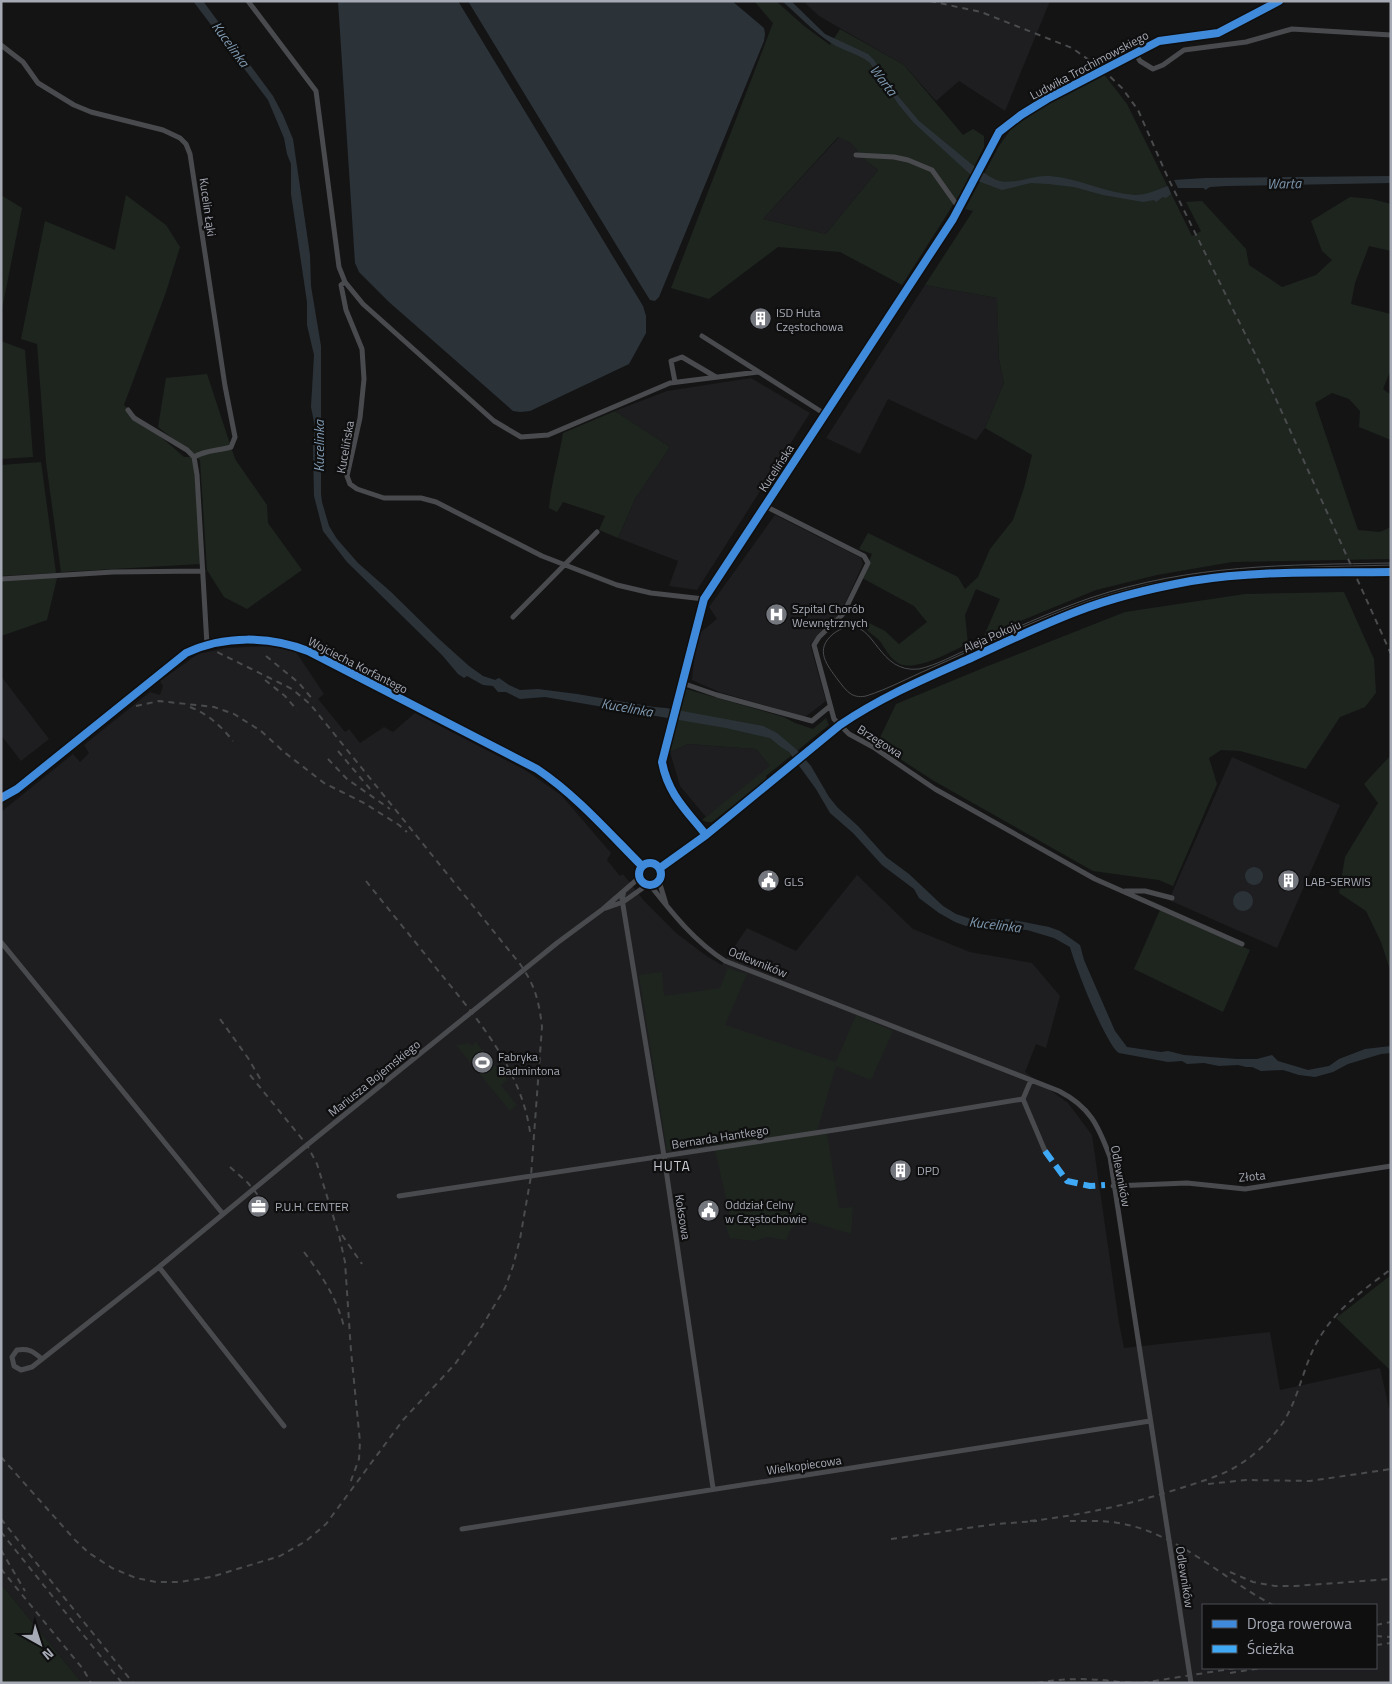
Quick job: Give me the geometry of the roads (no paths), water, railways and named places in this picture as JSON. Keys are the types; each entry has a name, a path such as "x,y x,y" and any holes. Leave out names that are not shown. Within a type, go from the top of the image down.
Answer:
{"street":[{"path":"248,1 316,91 339,266 345,282 363,304 487,414 521,437 548,436 675,382 758,372"},
{"name":"Ludwika Trochimowskiego","path":"999,132 1021,115 1047,99 1159,41 1218,33 1279,1"},
{"path":"1135,53 1140,61 1153,69 1163,65 1184,50 1246,42 1292,29 1391,35"},
{"name":"Kucelin Łąki","path":"1,45 23,62 38,83 74,105 91,112 163,130 180,138 186,144 190,154 223,377 235,437 231,447 223,450 207,451 194,457"},
{"name":"Kucelińska","path":"706,835 673,794 664,777 662,762 704,599 959,208 999,132"},
{"path":"856,155 894,157 908,160 932,170 959,208"},
{"name":"Kucelińska","path":"345,282 341,285 344,300 362,349 364,378 360,418 347,476 350,484 357,489 384,498 421,498 436,502 542,556 617,586 651,593 704,599"},
{"path":"702,336 825,414"},
{"path":"675,382 671,361 682,357 717,377"},
{"path":"128,410 134,418 187,450 194,457 207,645"},
{"name":"Brzegowa","path":"765,506 864,556 868,562 843,614 819,637 814,645 829,707 834,719 849,734 873,747 935,789 1095,879 1242,944"},
{"path":"513,617 597,532"},
{"path":"1,579 114,572 203,571"},
{"name":"Aleja Pokoju","path":"660,868 706,835 840,725 857,714 898,690 1079,610 1118,598 1174,585 1223,577 1293,573 1391,572"},
{"name":"Wojciecha Korfantego","path":"1,798 17,789 179,658 194,649 207,645 245,640 275,642 303,649 336,665 550,778 642,866"},
{"path":"682,683 812,722 829,707"},
{"path":"651,863 660,868 662,874 659,881 648,885 640,877 642,866 651,863"},
{"name":"Mariusza Bojemskiego","path":"42,1359 159,1267 557,943 603,909 640,877"},
{"name":"Odlewników","path":"659,881 669,911"},
{"name":"Mariusza Bojemskiego","path":"603,909 623,902 648,885"},
{"name":"Odlewników","path":"648,885 694,937 725,960 1031,1080 1072,1098 1091,1115 1101,1133 1110,1157 1191,1683"},
{"name":"Koksowa","path":"625,890 623,902 664,1156 713,1488"},
{"name":"Brzegowa","path":"1124,891 1145,891 1172,898"},
{"path":"1,942 223,1214"},
{"path":"1031,1080 1023,1099 1045,1151"},
{"name":"Bernarda Hantkego","path":"399,1196 1023,1099"},
{"name":"Złota","path":"1113,1186 1187,1183 1245,1188 1391,1166"},
{"path":"159,1267 284,1426"},
{"path":"26,1348 42,1359 32,1367 21,1370 14,1366 12,1356 17,1350 26,1348"},
{"name":"Wielkopiecowa","path":"462,1529 713,1488 1150,1421"}],"water":[{"name":"Kucelinka","path":"193,1 203,1 273,96 293,139 310,255 311,286 321,346 321,494 329,526 337,539 358,563 469,666 483,676 495,680 499,678 520,690 538,689 666,708 763,726 777,733 797,750 811,766 829,797 838,808 858,826 886,857 909,874 943,906 956,914 974,920 1008,919 1049,927 1060,931 1080,945 1084,960 1115,1031 1127,1047 1161,1052 1168,1051 1184,1055 1237,1059 1257,1059 1272,1055 1278,1061 1308,1070 1329,1066 1339,1059 1365,1049 1391,1046 1391,1053 1381,1054 1348,1064 1333,1072 1315,1077 1283,1070 1261,1071 1252,1067 1238,1065 1187,1064 1182,1061 1168,1062 1119,1053 1113,1047 1099,1021 1084,987 1070,947 1054,938 1027,930 966,926 939,913 919,898 914,889 882,865 853,833 830,813 816,789 789,752 770,738 726,728 545,697 520,699 506,692 498,692 493,686 483,685 467,676 464,678 458,674 442,655 347,562 323,531 314,496 313,446 315,427 311,407 314,355 307,325 307,302 291,194 291,164 284,138 268,100"},
{"path":"338,1 458,1 643,306 646,316 646,333 629,364 530,411 513,411 389,302 359,272 355,263"},
{"path":"468,1 732,1 764,28 764,41 659,297 655,301 650,300 640,284"},
{"name":"Warta","path":"782,1 791,1 825,34 868,54 898,96 919,121 975,167 971,175 914,123 870,63 831,43"},
{"path":"983,172 1002,182 1049,176 1135,195 1168,186 1171,194 1156,202 1154,200 1143,202 1103,195 1074,187 1048,184 1031,183 1002,190 978,181"},
{"name":"Warta","path":"1391,176 1391,183 1226,186 1210,187 1205,190 1204,188 1178,188 1174,180 1205,178"},
{"path":"1250,867 1258,867 1263,872 1261,883 1250,885 1245,880 1245,872"},
{"path":"1243,891 1250,894 1253,901 1250,908 1243,911 1236,908 1233,901 1236,894"}],"tram line":[{"path":"1391,563 1239,568 1165,578 1090,598 1060,609 919,669 905,668 894,664 864,632 856,627 845,627 833,634 827,640 823,652 830,669 846,690 855,696 864,696 890,687 1048,616 1126,590 1163,581 1238,571 1391,565"}],"railway":[{"path":"930,1 981,12 1072,48 1103,70 1122,88 1138,110 1168,178 1261,366 1391,654"},
{"path":"1,1457 75,1540 89,1553 112,1568 136,1578 156,1582 179,1582 211,1577 280,1556 306,1541 326,1524 403,1420 455,1364 479,1331 505,1288 513,1266 520,1239 531,1176 542,1027 538,1001 533,986 520,964 310,704 292,689 217,652"},
{"path":"266,656 299,683 314,701"},
{"path":"265,680 285,696 297,710"},
{"path":"136,706 159,701 214,707 234,714 261,731 284,752 324,783 364,803 407,832"},
{"path":"190,707 214,721 233,741"},
{"path":"338,751 370,789"},
{"path":"328,759 347,779 390,809"},
{"path":"366,881 481,1024 507,1065 517,1086 530,1132"},
{"path":"220,1019 248,1058 262,1082"},
{"path":"250,1075 307,1145 317,1164 339,1235 345,1262 360,1442 359,1459 349,1486"},
{"path":"230,1167 248,1183 262,1200"},
{"path":"342,1235 362,1264"},
{"path":"304,1252 328,1288 344,1327"},
{"path":"1030,1521 1123,1505 1159,1495 1219,1475 1246,1460 1266,1443 1282,1424 1293,1403 1314,1347 1327,1327 1343,1308 1391,1269"},
{"path":"1208,1484 1246,1480 1310,1481 1391,1469"},
{"path":"1,1519 133,1683"},
{"path":"891,1539 996,1524 1037,1521"},
{"path":"1070,1521 1110,1522 1145,1530 1183,1548 1271,1604"},
{"path":"1,1532 122,1683"},
{"path":"1,1550 25,1591"},
{"path":"1,1569 83,1669 91,1683"},
{"path":"1230,1572 1253,1582 1275,1586 1391,1579"},
{"path":"1377,1625 1391,1622"},
{"path":"1377,1636 1391,1637"},
{"path":"1377,1645 1391,1643"},
{"path":"1142,1683 1230,1669"},
{"path":"1230,1673 1256,1669"},
{"path":"1037,1683 1078,1679 1119,1682"},
{"path":"1114,1682 1144,1683"}],"place":[{"name":"ISD Huta Częstochowa","path":"760,319"},
{"name":"Szpital Chorób Wewnętrznych","path":"776,615"},
{"name":"GLS","path":"768,881"},
{"name":"LAB-SERWIS","path":"1289,881"},
{"name":"Fabryka Badmintona","path":"482,1063"},
{"name":"DPD","path":"901,1170"},
{"name":"P.U.H. CENTER","path":"259,1206"},
{"name":"Oddział Celny w Częstochowie","path":"709,1211"}],"district":[{"name":"HUTA","path":"672,1165"}]}
